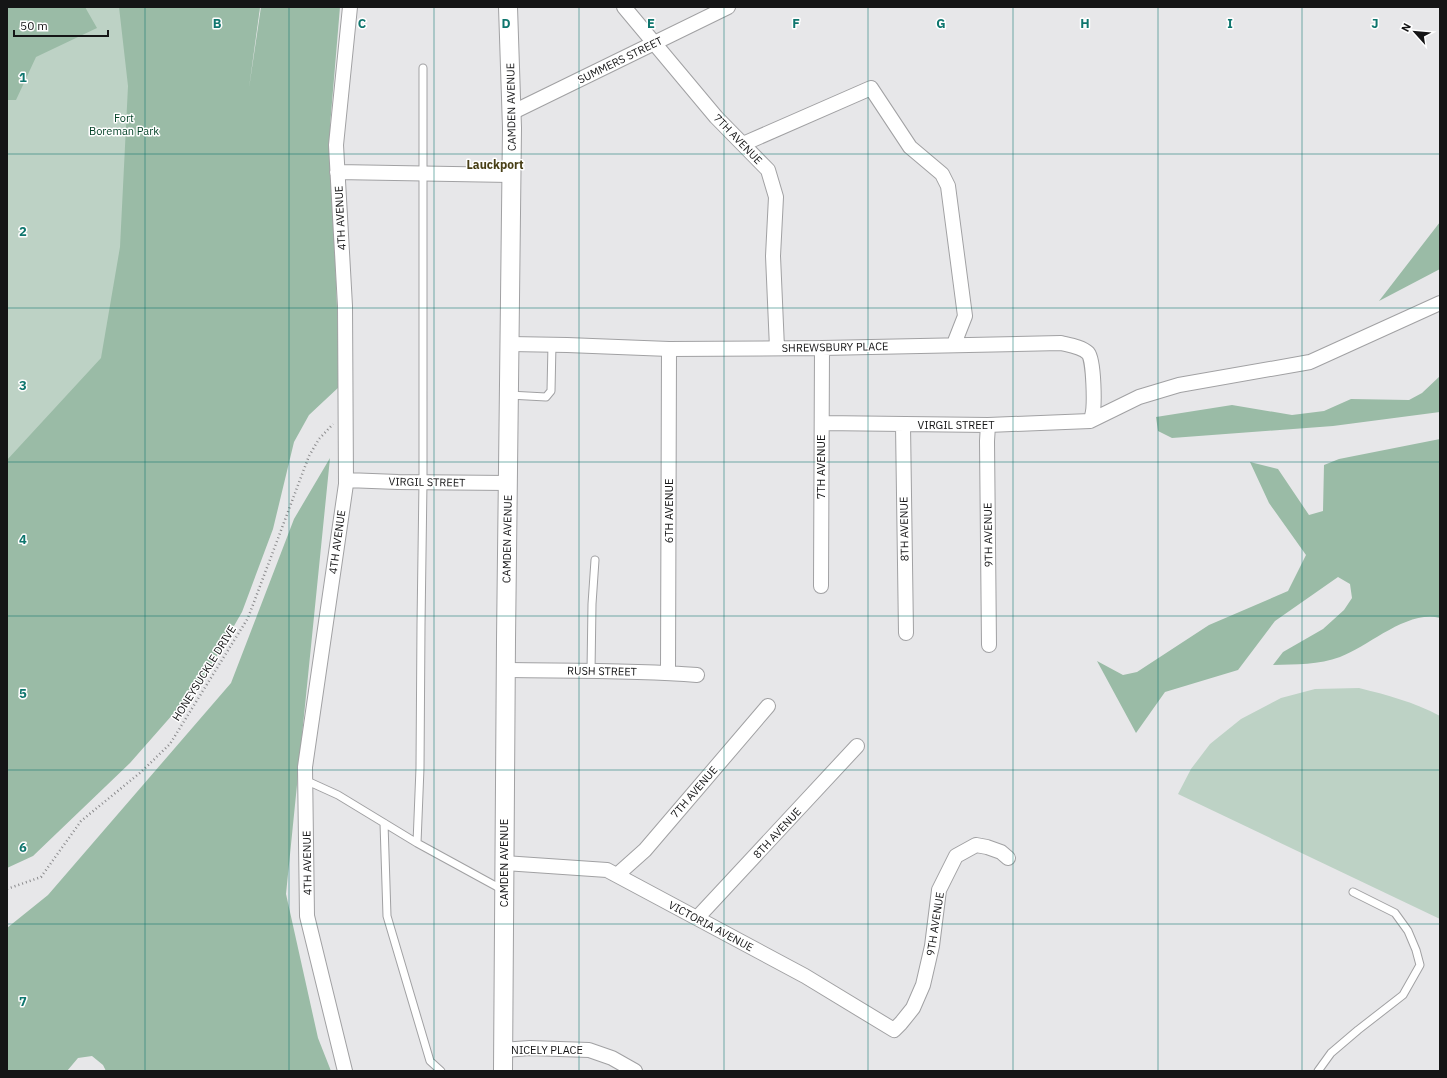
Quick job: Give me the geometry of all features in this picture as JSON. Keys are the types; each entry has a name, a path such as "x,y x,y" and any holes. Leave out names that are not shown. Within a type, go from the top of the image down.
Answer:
{"street":[{"name":"4TH AVENUE","path":"345,1071 308,916 305,767 346,480 345,306 336,145 350,7"},
{"name":"CAMDEN AVENUE","path":"503,1071 512,175 512,113 508,7"},
{"name":"7TH AVENUE","path":"624,7 716,117 768,170 776,197 773,256 777,348"},
{"name":"SUMMERS STREET","path":"512,113 728,7"},
{"path":"743,144 871,88 910,147 942,174 948,186 965,316 954,344"},
{"path":"337,172 512,175"},
{"path":"1090,421 1140,397 1179,385 1310,362 1440,303"},
{"name":"SHREWSBURY PLACE","path":"510,344 552,344 669,349 822,348 954,344 1061,343 1088,352 1091,361 1093,384 1093,415 1090,421"},
{"name":"7TH AVENUE","path":"821,586 822,348"},
{"name":"6TH AVENUE","path":"668,673 669,349"},
{"name":"VIRGIL STREET","path":"822,423 988,426 1090,421"},
{"name":"8TH AVENUE","path":"903,425 906,633"},
{"name":"9TH AVENUE","path":"988,426 989,645"},
{"name":"VIRGIL STREET","path":"346,480 508,483"},
{"name":"RUSH STREET","path":"506,670 668,673 697,675"},
{"name":"7TH AVENUE","path":"618,876 645,850 768,706"},
{"name":"8TH AVENUE","path":"697,918 857,746"},
{"name":"9TH AVENUE","path":"901,1024 913,1008 923,986 932,946 939,890 956,856 976,845 987,846 1001,852 1008,858"},
{"name":"VICTORIA AVENUE","path":"504,863 607,870 805,976 894,1030 901,1024"},
{"name":"NICELY PLACE","path":"503,1050 530,1048 589,1050 612,1058 635,1071"}],"lane":[{"path":"417,843 420,768 423,482 423,68"},
{"path":"509,395 546,397 552,391 552,344"},
{"path":"591,671 592,604 595,560"},
{"path":"306,780 338,795 417,843 504,891"},
{"path":"384,823 387,916 430,1061 441,1071"},
{"path":"1318,1071 1331,1053 1403,995 1420,966 1416,950 1408,931 1395,913 1353,892"}],"path":[{"name":"HONEYSUCKLE DRIVE","path":"7,889 41,877 81,821 141,772 170,744 248,618 309,456 319,439 345,412"}],"green space":[{"name":"Fort Boreman Park","path":"7,7 260,7 200,406 7,483"},
{"path":"7,7 85,7 97,28 36,57 16,100 7,100"},
{"path":"119,7 260,7 249,88 261,7 340,7 330,126 340,386 309,415 294,442 273,529 242,612 203,680 130,763 33,856 7,868 7,460 101,358 120,247 128,86"},
{"path":"1440,222 1440,269 1379,301"},
{"path":"1440,376 1440,412 1333,426 1172,438 1158,431 1156,417 1232,405 1292,415 1324,411 1351,399 1409,400 1422,393"},
{"path":"1440,439 1440,618 1427,617 1414,619 1401,624 1388,630 1352,652 1332,660 1307,664 1273,665 1283,652 1323,629 1344,610 1352,598 1350,584 1338,577 1275,621 1238,670 1165,692 1136,733 1097,661 1123,675 1137,672 1209,625 1288,591 1306,555 1269,503 1250,462 1278,469 1309,515 1323,511 1324,465 1339,459"},
{"path":"330,458 286,894 318,1038 331,1071 106,1071 103,1065 92,1056 78,1058 67,1071 7,1071 7,928 48,895 231,683 294,519"},
{"path":"1359,688 1390,696 1440,716 1440,919 1178,794 1191,769 1210,744 1241,719 1281,698 1315,689"}],"district":[{"name":"Lauckport","path":"495,165"}]}
